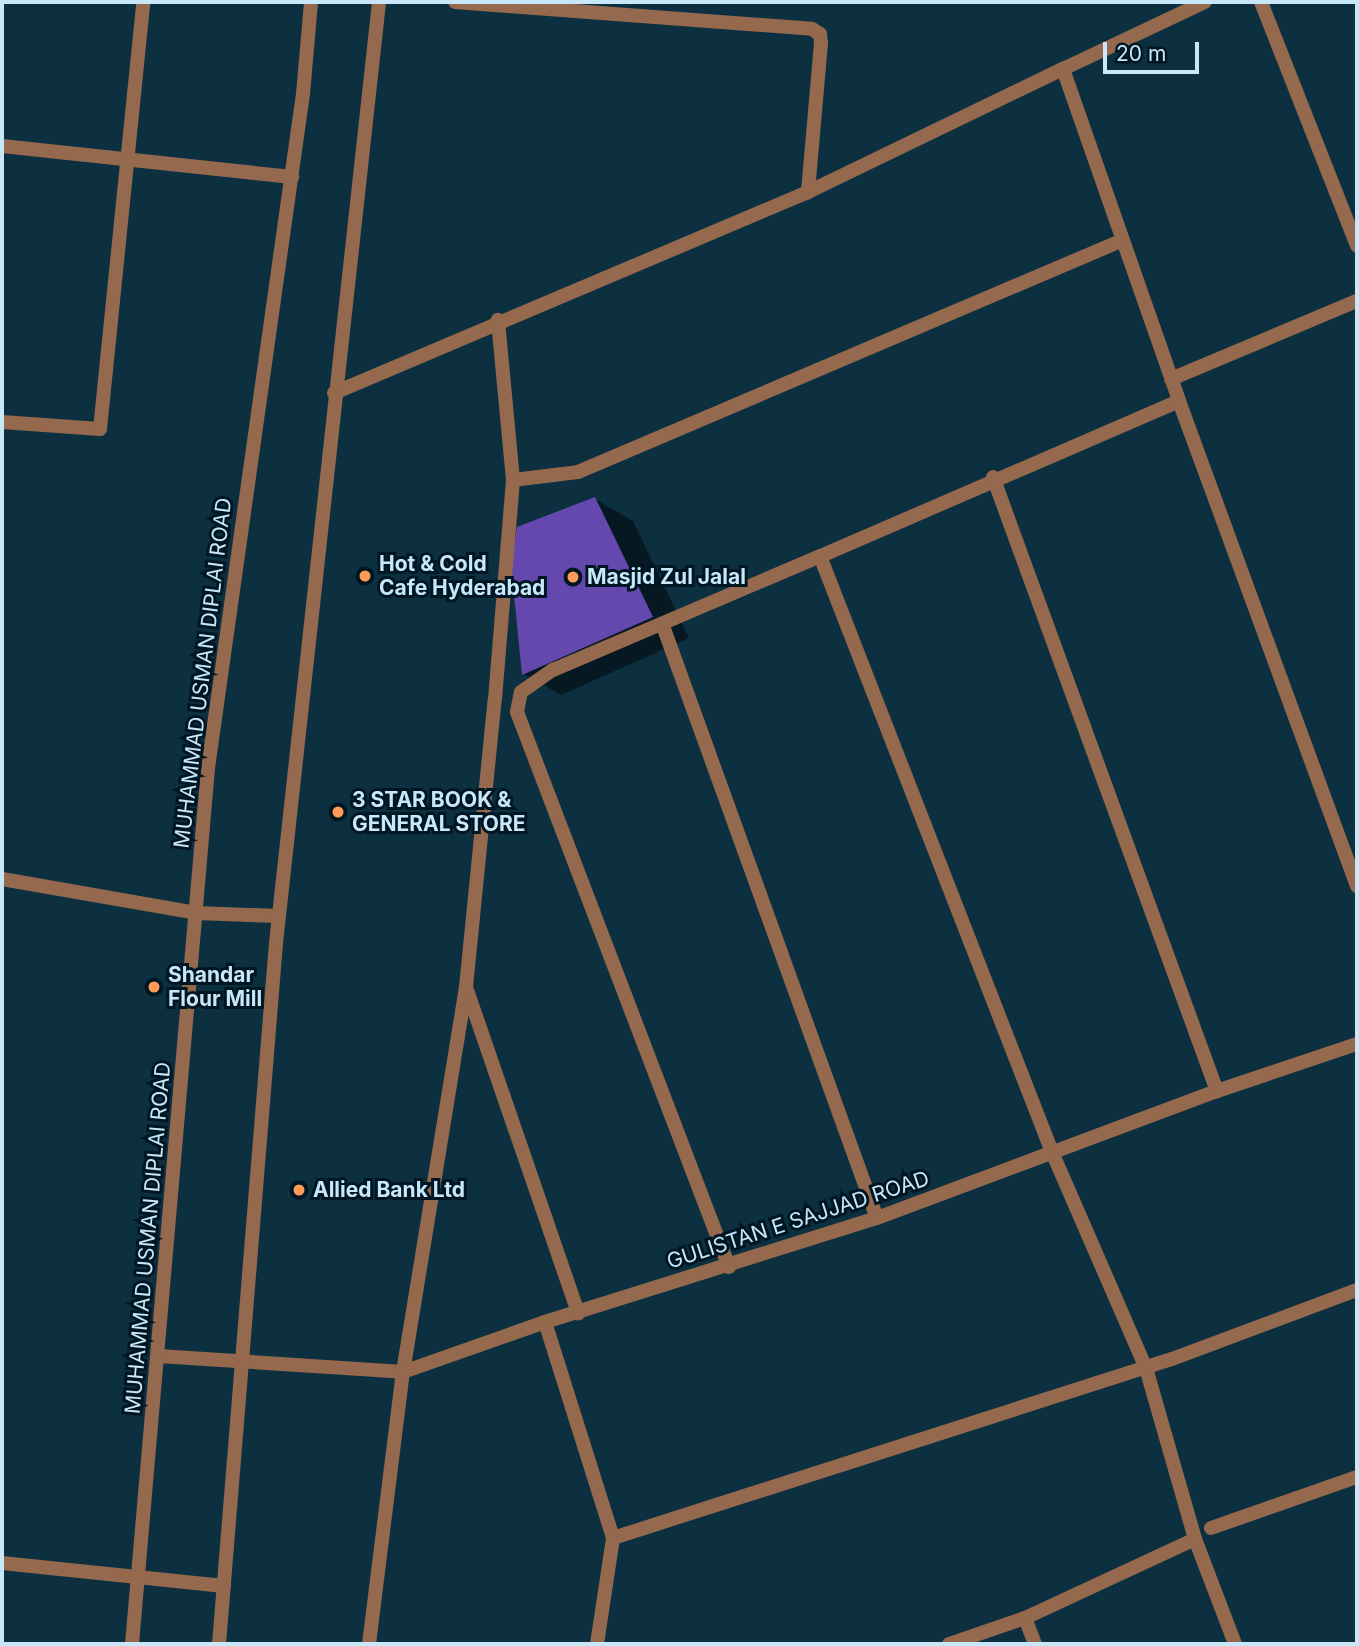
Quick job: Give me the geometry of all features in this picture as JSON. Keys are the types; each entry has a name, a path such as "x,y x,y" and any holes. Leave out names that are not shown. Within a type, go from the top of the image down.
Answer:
{"street":[{"path":"2,422 100,429 143,2"},
{"name":"MUHAMMAD USMAN DIPLAI ROAD","path":"132,1644 208,768 292,177 311,2"},
{"path":"219,1644 239,1364 279,916 334,393 379,2"},
{"path":"455,2 812,29 820,34 821,43 808,192"},
{"path":"334,393 498,320 808,192 1205,2"},
{"path":"1261,2 1357,246"},
{"path":"1063,69 1178,401 1357,886"},
{"path":"2,146 292,177"},
{"path":"513,480 578,472 1123,240"},
{"path":"1171,379 1357,300"},
{"path":"369,1644 403,1372 467,988 513,480 498,320"},
{"path":"729,1267 517,712 521,692 536,680 663,626 993,477 1178,401"},
{"path":"993,477 1217,1091"},
{"path":"820,556 1052,1152 1146,1368 1195,1539 1235,1644"},
{"path":"663,626 877,1218"},
{"path":"2,879 196,913 279,916"},
{"path":"467,988 578,1313"},
{"name":"GULISTAN E SAJJAD ROAD","path":"158,1356 239,1364 403,1372 545,1322 729,1267 877,1218 1217,1091 1357,1044"},
{"path":"612,1538 1146,1368 1357,1290"},
{"path":"545,1322 612,1538 597,1644"},
{"path":"1211,1528 1357,1476"},
{"path":"949,1644 1025,1618 1195,1539"},
{"path":"2,1563 224,1586"},
{"path":"1025,1618 1035,1644"}],"building":[{"name":"Masjid Zul Jalal","path":"595,497 653,617 522,675 511,564 517,527"}],"place":[{"name":"Hot & Cold Cafe Hyderabad","path":"365,576"},
{"name":"Masjid Zul Jalal","path":"573,577"},
{"name":"3 STAR BOOK & GENERAL STORE","path":"338,812"},
{"name":"Shandar Flour Mill","path":"154,987"},
{"name":"Allied Bank Ltd","path":"299,1190"}]}
